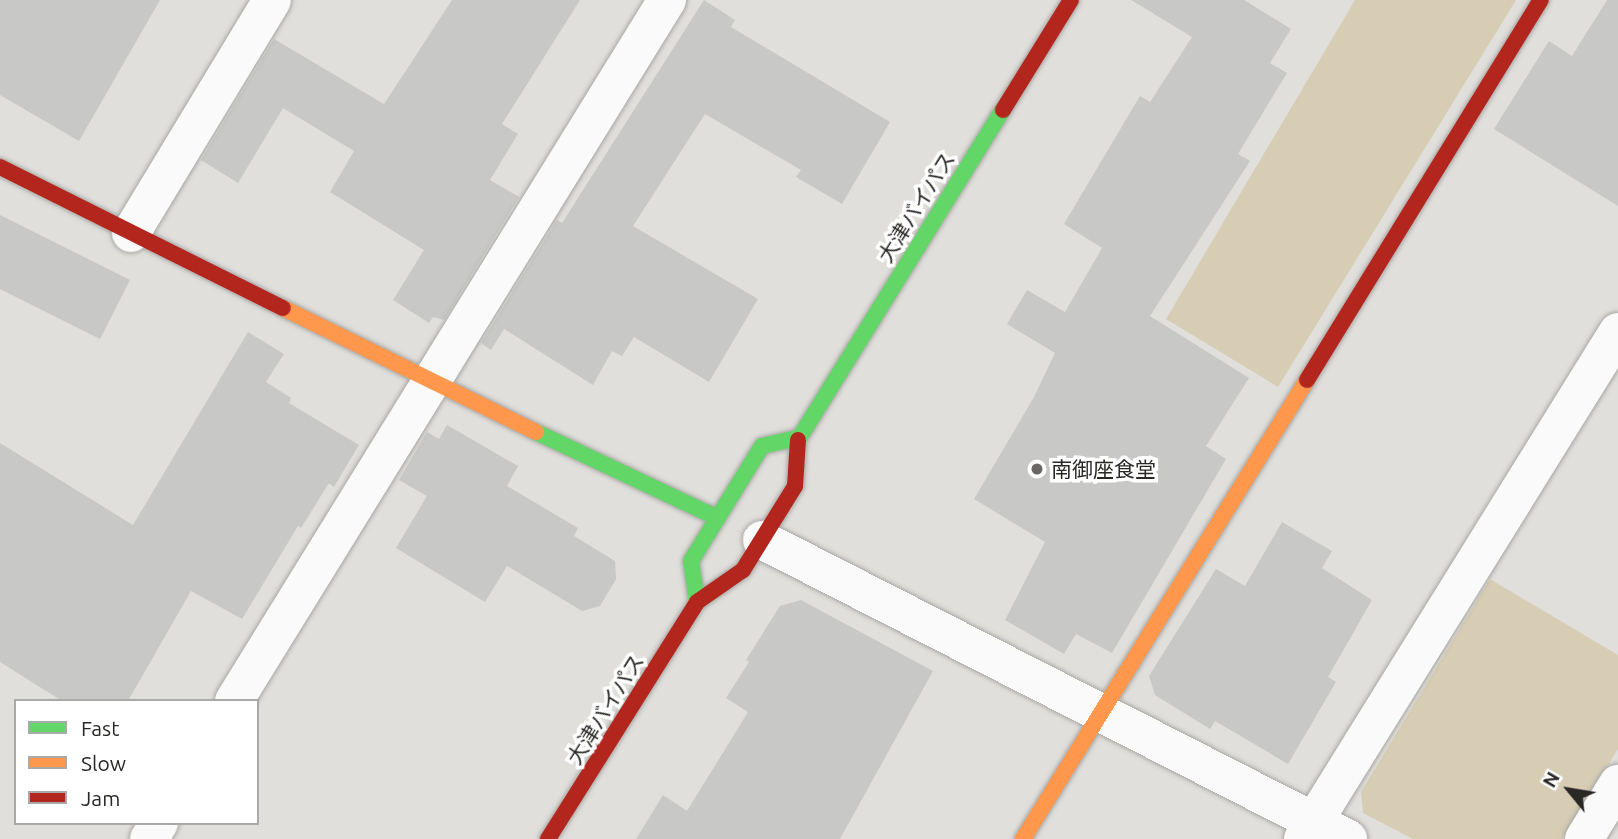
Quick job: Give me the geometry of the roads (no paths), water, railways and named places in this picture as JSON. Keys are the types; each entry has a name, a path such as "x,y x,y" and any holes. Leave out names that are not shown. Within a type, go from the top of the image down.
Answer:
{"street":[{"path":"131,233 272,0"},
{"path":"235,699 667,0"},
{"name":"大津バイパス","path":"548,839 697,602 743,570 762,540 795,486 798,438 1071,0"},
{"path":"1023,839 1541,0"},
{"path":"0,167 430,382 718,518"},
{"path":"1309,830 1618,332"},
{"path":"697,602 691,561 762,446 798,438"},
{"path":"762,540 1101,713 1309,830 1348,839"},
{"path":"1584,839 1618,784"}],"place":[{"name":"南御座食堂","path":"1037,469"}]}
